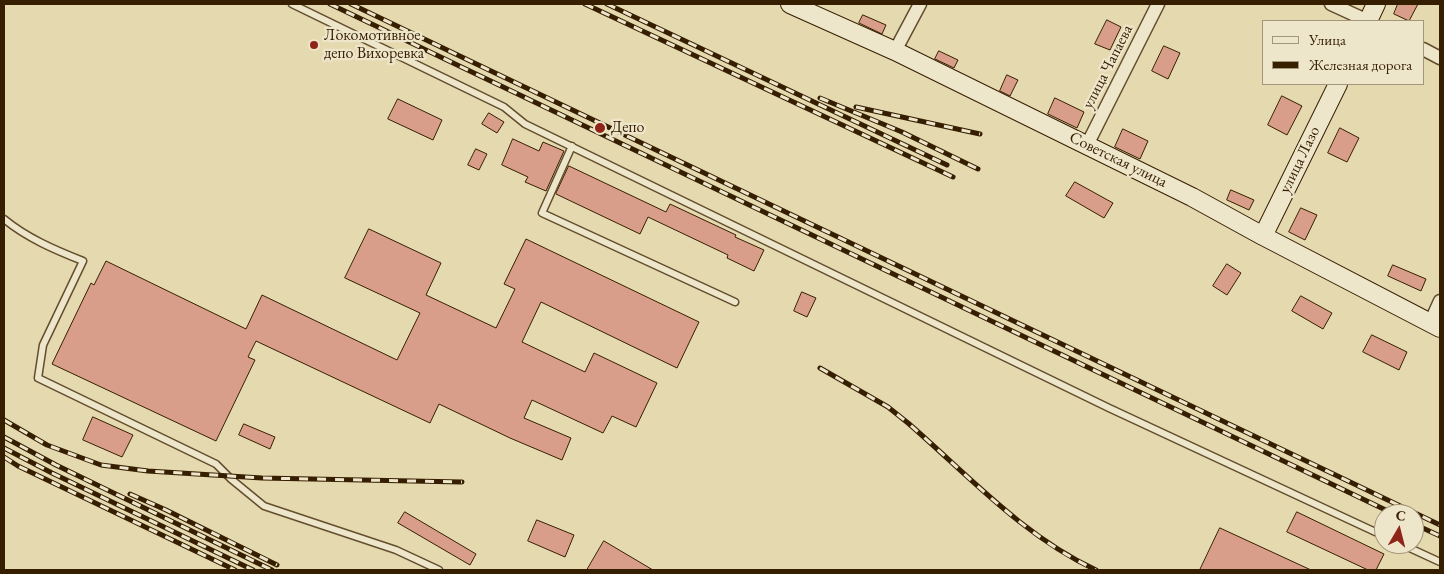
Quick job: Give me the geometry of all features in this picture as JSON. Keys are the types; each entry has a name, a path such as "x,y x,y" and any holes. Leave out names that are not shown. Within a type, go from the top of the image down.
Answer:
{"street":[{"name":"Советская улица","path":"790,4 895,51 1192,197 1435,325"},
{"path":"895,51 920,4"},
{"name":"улица Чапаева","path":"1087,145 1158,4"},
{"path":"1331,4 1366,20"},
{"path":"1368,20 1376,4"},
{"path":"1424,50 1440,58"},
{"name":"улица Лазо","path":"1263,236 1338,85"},
{"path":"1435,325 1440,301"}],"lane":[{"path":"292,4 504,107 525,124 1109,408 1374,531"},
{"path":"572,146 542,212 735,302"},
{"path":"4,219 53,249 83,261 43,346 38,378 216,464 264,506 396,550 439,570"},
{"path":"1423,554 1440,562"}],"building":[{"path":"1398,4 1418,4 1410,20 1394,14"},
{"path":"863,15 886,25 882,34 859,23"},
{"path":"1107,20 1121,27 1110,50 1095,44"},
{"path":"1164,46 1180,53 1168,79 1152,71"},
{"path":"939,51 958,60 954,68 935,59"},
{"path":"1007,75 1018,80 1010,96 1000,91"},
{"path":"1282,96 1302,106 1287,135 1268,125"},
{"path":"1055,98 1084,112 1077,128 1048,114"},
{"path":"398,99 442,120 433,140 388,119"},
{"path":"489,113 504,122 497,133 482,124"},
{"path":"1340,128 1359,138 1347,162 1328,153"},
{"path":"1123,129 1148,141 1140,159 1115,147"},
{"path":"513,139 539,151 543,142 564,151 546,191 525,182 528,177 502,165"},
{"path":"476,149 487,154 479,170 468,165"},
{"path":"569,166 666,212 670,204 764,250 754,271 727,258 728,255 648,217 640,234 556,194"},
{"path":"1075,182 1113,203 1104,218 1066,196"},
{"path":"1231,190 1254,200 1249,210 1227,200"},
{"path":"1301,208 1317,215 1305,240 1289,232"},
{"path":"369,229 441,263 426,295 496,328 515,289 504,284 526,239 699,322 677,368 541,302 522,342 585,372 594,353 657,383 636,427 612,416 603,433 532,400 524,418 571,438 562,460 510,438 439,404 430,423 256,341 248,357 255,360 216,441 52,364 91,283 94,285 106,261 246,329 262,295 397,360 420,313 345,278"},
{"path":"1227,264 1241,273 1227,295 1213,286"},
{"path":"1393,265 1426,279 1421,291 1388,276"},
{"path":"802,292 816,298 807,317 794,311"},
{"path":"1301,296 1332,313 1323,329 1292,311"},
{"path":"1372,335 1407,352 1399,370 1363,352"},
{"path":"93,417 133,435 122,457 83,440"},
{"path":"244,424 275,437 270,449 239,435"},
{"path":"405,512 476,554 470,565 398,523"},
{"path":"1297,512 1374,549 1374,554 1384,554 1376,570 1368,570 1287,532"},
{"path":"537,520 574,535 565,557 528,541"},
{"path":"1220,528 1311,570 1200,570"},
{"path":"604,541 653,570 587,570"}],"railway":[{"path":"330,4 1374,504"},
{"path":"351,4 1440,525"},
{"path":"585,4 953,177"},
{"path":"607,4 947,165"},
{"path":"820,98 902,132 978,169"},
{"path":"856,107 980,134"},
{"path":"820,368 888,407 1020,522 1069,556 1096,570"},
{"path":"4,420 47,445 101,465 148,471 262,478 462,482"},
{"path":"4,437 56,465 272,570"},
{"path":"4,448 253,570"},
{"path":"4,457 18,466 235,570"},
{"path":"130,494 277,565"},
{"path":"1424,529 1440,536"}],"place":[{"name":"Локомотивное депо Вихоревка","path":"314,45"},
{"name":"Депо","path":"600,128"}]}
